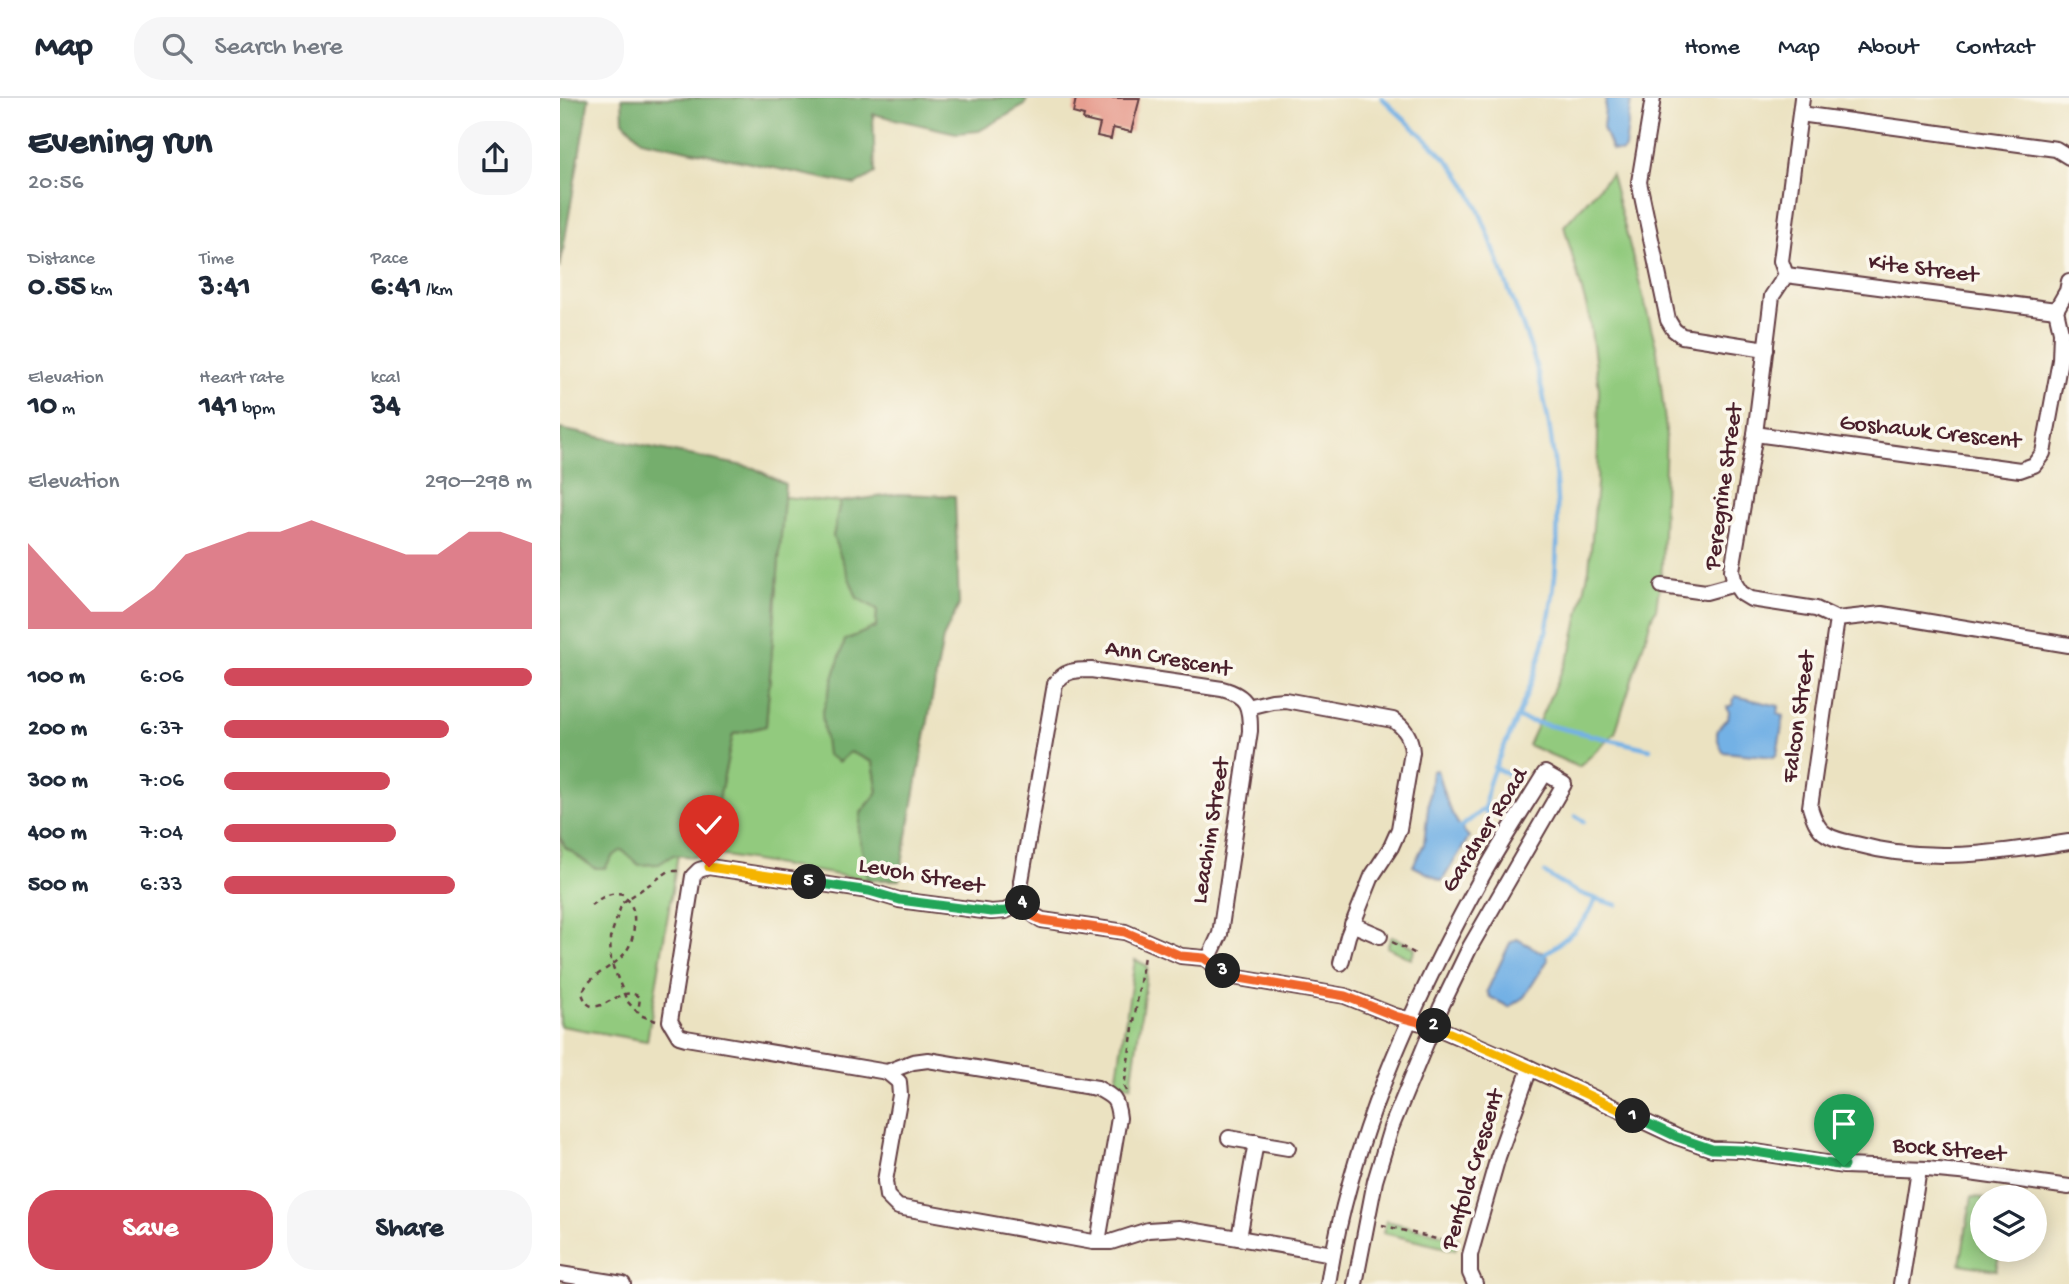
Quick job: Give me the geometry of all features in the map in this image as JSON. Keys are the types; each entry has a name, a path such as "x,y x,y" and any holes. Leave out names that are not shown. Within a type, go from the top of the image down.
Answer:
{"street":[{"path":"1653,98 1639,182 1668,320 1682,336 1766,349"},
{"path":"1786,275 1781,261 1802,98"},
{"path":"1800,114 2056,149 2069,158"},
{"name":"Peregrine Street","path":"1786,275 1772,296 1755,434 1732,570 1735,584 1741,593 1751,599 1816,609 1837,619 1882,614 2069,645"},
{"name":"Kite Street","path":"1786,275 2056,310"},
{"path":"2056,310 2069,281"},
{"name":"Goshawk Crescent","path":"1755,434 2020,470 2034,465 2043,453 2060,360 2061,332 2056,310"},
{"path":"1662,586 1706,592 1735,584"},
{"name":"Falcon Street","path":"1837,619 1810,807 1814,821 1824,834 1880,851 1937,856 2003,852 2069,842"},
{"name":"Ann Crescent","path":"1024,902 1021,881 1055,684 1061,675 1071,670 1091,670 1223,689 1241,696 1248,707 1285,700 1393,720 1408,734 1412,743 1399,829 1391,847 1371,876 1352,924 1341,963"},
{"name":"Leachim Street","path":"1208,960 1220,934 1250,731 1248,707"},
{"name":"Gardner Road","path":"1328,1284 1333,1254 1363,1138 1409,1019 1479,881 1545,773 1564,784 1470,947 1433,1026 1391,1128 1364,1227 1355,1284"},
{"name":"Levoh Street","path":"693,876 699,870 718,867 869,891 900,900 991,912 1005,911 1024,902"},
{"path":"693,876 670,1021 679,1036 887,1072 899,1082 900,1095 885,1181 887,1196 898,1207 1098,1242 1111,1242 1148,1230 1179,1228 1333,1254"},
{"path":"1024,902 1033,916 1042,920 1125,932 1181,956 1204,958 1234,977 1345,996 1395,1016 1433,1026"},
{"path":"1352,924 1380,936"},
{"name":"Bock Street","path":"1433,1026 1677,1137 1712,1149 1743,1150 1844,1166 1970,1173 2069,1187"},
{"path":"887,1072 913,1062 928,1060 1097,1088 1112,1096 1118,1106 1119,1118 1098,1242"},
{"name":"Penfold Crescent","path":"1475,1284 1470,1273 1470,1255 1498,1157 1530,1068"},
{"path":"1229,1138 1287,1148"},
{"path":"1239,1238 1256,1142"},
{"path":"1901,1284 1919,1169"},
{"path":"560,1274 623,1284"}],"path":[{"path":"670,1021 659,1022 638,1012 627,1001 612,966 610,938 622,903 669,871 677,870 693,876"},
{"path":"591,905 617,892 629,899 634,914 632,940 628,949 612,966 590,981 582,993 584,999 589,1005 597,1007 628,992 640,998 638,1012"},
{"path":"1380,936 1418,955"},
{"path":"1128,1096 1124,1087 1144,956"},
{"path":"1382,1225 1456,1244 1461,1251 1470,1255"}],"green space":[{"path":"560,98 589,98 560,268"},
{"path":"622,98 1027,98 1025,105 979,131 956,133 873,114 875,173 855,185 641,140 623,121"},
{"path":"1611,174 1657,350 1666,431 1662,567 1656,609 1615,733 1579,767 1528,745 1571,651 1589,569 1597,484 1599,389 1589,316 1564,226"},
{"path":"560,429 754,468 785,484 766,726 733,734 707,853 694,857 673,855 659,864 639,865 622,850 613,856 605,868 594,868 565,847 560,836"},
{"path":"899,494 955,496 959,605 943,638 899,880 868,880 859,834 861,813 878,792 873,762 850,752 839,762 827,755 822,714 845,640 876,627 877,609 857,598 833,537 840,502"},
{"path":"784,497 840,502 833,537 877,609 876,627 845,641 850,752 873,762 878,792 861,813 859,834 868,880 707,853 733,734 766,726"},
{"path":"560,822 680,842 647,1041 560,1026"},
{"path":"1392,936 1416,948 1411,959 1387,947"},
{"path":"1135,960 1148,966 1131,1086 1116,1082"},
{"path":"1970,1208 1970,1262 1998,1262 1996,1270 1960,1264"},
{"path":"1386,1221 1458,1238 1455,1250 1383,1233"}],"water":[{"path":"1606,98 1631,100 1625,148 1622,152 1612,150 1603,128"},
{"path":"1735,696 1779,706 1778,714 1784,716 1777,754 1774,757 1723,752 1717,734 1728,719 1727,707 1732,705"},
{"path":"1437,770 1452,814 1469,837 1442,881 1413,866 1424,844 1432,771"},
{"path":"1517,939 1545,954 1548,960 1524,997 1509,1007 1490,997 1487,991 1510,943"}],"building":[{"path":"1076,98 1140,98 1131,132 1113,128 1111,139 1097,136 1100,124 1083,120 1084,116 1073,113"}],"waterway":[{"path":"1382,98 1451,164 1475,202 1531,348 1551,434 1557,511 1554,588 1535,672 1488,786 1488,818"},
{"path":"1517,718 1650,749"},
{"path":"1494,767 1514,778"},
{"path":"1460,828 1486,807"},
{"path":"1576,816 1584,821"},
{"path":"1545,873 1580,893 1617,905"},
{"path":"1545,954 1581,924 1595,899"}],"route":[{"path":"709,867 869,891 900,900 991,912 1005,911 1024,902 1033,916 1042,920 1125,932 1181,956 1204,958 1234,977 1345,996 1395,1016 1433,1026 1677,1137 1712,1149 1743,1150 1844,1166"}]}
